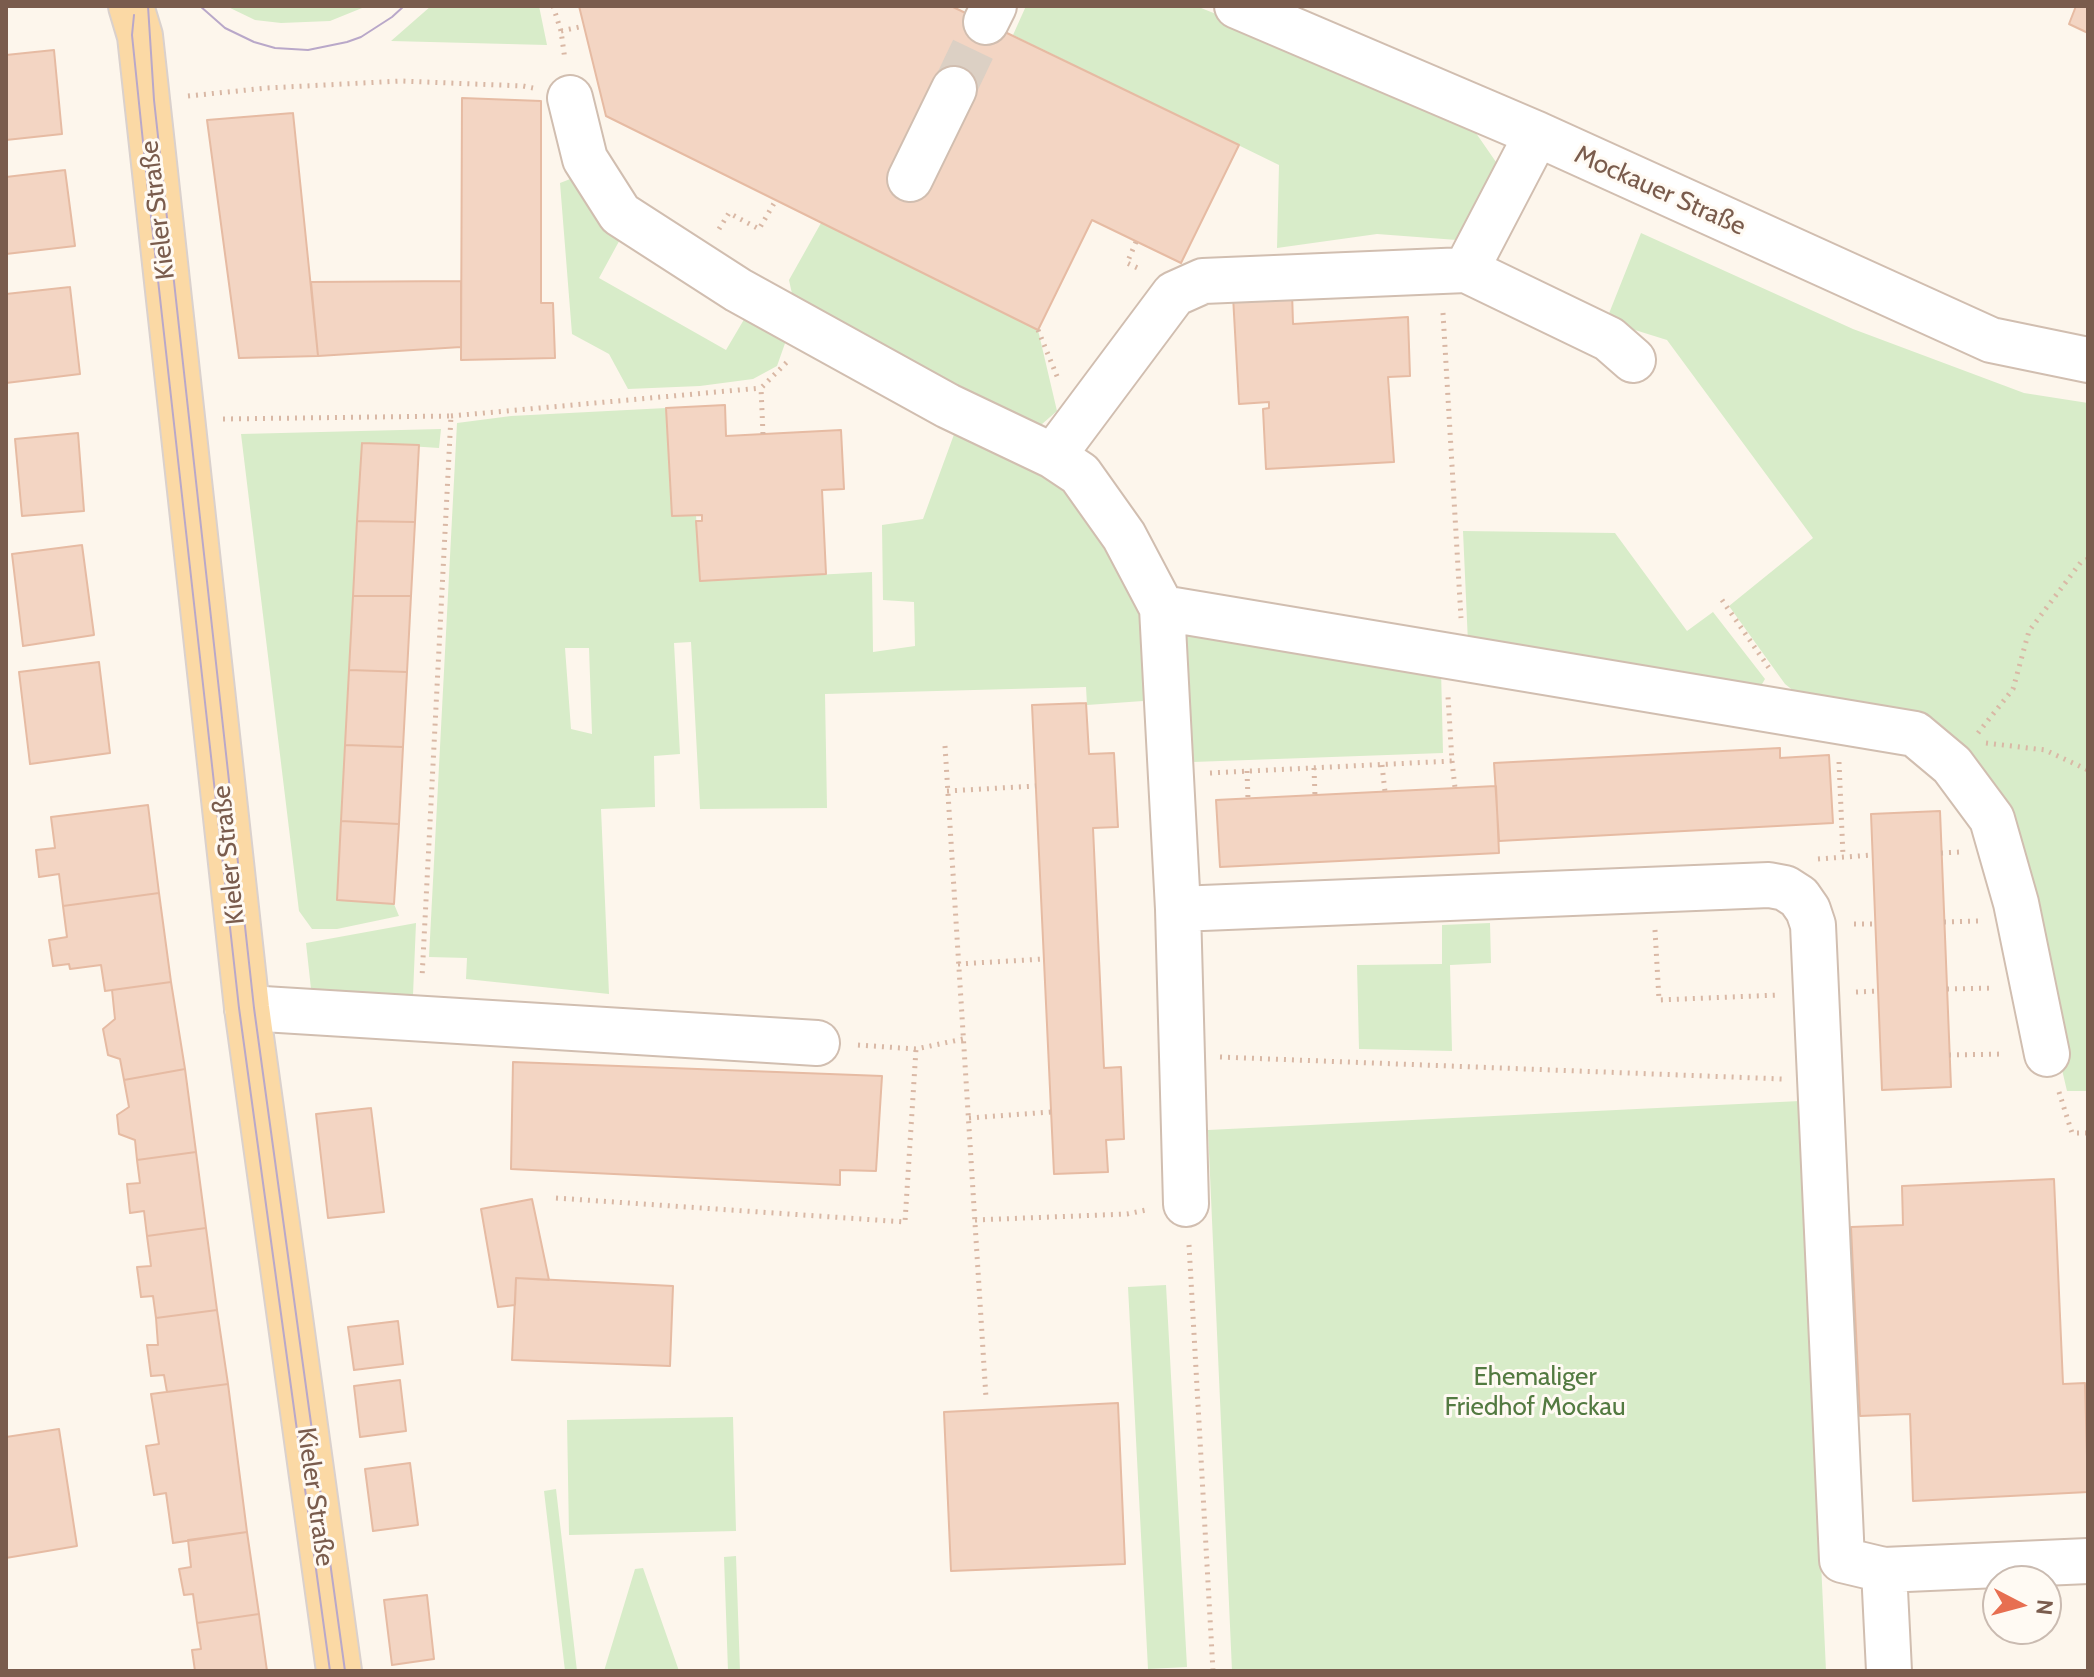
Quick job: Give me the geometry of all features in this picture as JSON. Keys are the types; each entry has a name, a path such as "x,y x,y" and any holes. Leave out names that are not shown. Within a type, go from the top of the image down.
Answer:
{"main road":[{"name":"Kieler Straße","path":"137,14 247,1008 339,1671"}],"street":[{"name":"Mockauer Straße","path":"1237,6 1537,134 1991,340 2088,360"},
{"path":"910,179 954,89"},
{"path":"570,98 585,159 620,214 738,290 948,406 1053,456 1080,474 1124,536 1162,608 1178,909 1186,1204"},
{"path":"1454,270 1537,134"},
{"path":"1053,456 1174,294 1203,281 1454,270 1609,339 1633,360"},
{"path":"1162,608 1915,734 1952,765 1992,819 2016,903 2047,1054"},
{"path":"1178,909 1769,885 1785,888 1799,897 1813,925 1842,1560 1884,1570 2088,1561"},
{"path":"247,1008 817,1043"},
{"path":"1884,1570 1889,1671"}],"path":[{"path":"145,101 267,88 401,81 523,86 570,98 561,31 553,6"},
{"path":"561,31 584,26"},
{"path":"696,263 729,213 759,229 776,200"},
{"path":"1136,242 1127,263 1151,275"},
{"path":"1454,270 1463,659"},
{"path":"182,419 451,416 761,388"},
{"path":"761,401 763,434"},
{"path":"420,1021 451,416"},
{"path":"2088,559 2081,562 2029,631 2013,689 1971,742 2045,750 2088,770"},
{"path":"1722,600 1819,718 1843,856"},
{"path":"1449,710 1455,788"},
{"path":"945,746 986,1398"},
{"path":"1209,773 1452,761"},
{"path":"1382,765 1385,792"},
{"path":"1314,768 1315,796"},
{"path":"1247,771 1248,799"},
{"path":"947,791 1036,786"},
{"path":"1654,890 1659,1000 1879,991"},
{"path":"958,964 1044,959"},
{"path":"817,1043 916,1049 963,1039"},
{"path":"556,1198 905,1222 916,1049"},
{"path":"1949,1055 2047,1054 2072,1133 2088,1133"},
{"path":"1183,1056 1820,1081"},
{"path":"969,1118 1051,1112"},
{"path":"975,1220 1127,1214 1186,1204 1213,1671"}],"green space":[{"path":"226,6 367,6 330,21 281,23 255,20"},
{"path":"431,6 539,6 547,45 391,41"},
{"path":"1026,6 1196,6 1336,62 1469,123 1496,162 1457,240 1377,234 1277,248 1279,165 1013,35"},
{"path":"583,174 623,234 599,278 726,350 749,311 789,332 777,366 753,379 700,386 628,389 609,354 572,334 560,183"},
{"path":"821,223 1038,330 1057,411 1034,431 794,303 789,280"},
{"path":"1641,233 1853,329 2024,393 2088,403 2088,1098 2087,1091 2067,1091 1999,802 1804,699 1785,684 1729,606 1813,538 1667,340 1606,321"},
{"path":"666,408 672,516 696,515 700,581 872,572 873,652 915,646 914,602 883,600 882,525 923,519 956,429 1038,471 1076,502 1133,576 1157,700 1087,705 1086,687 825,694 827,808 700,809 691,642 674,643 680,754 654,756 655,807 601,809 609,994 466,979 467,958 429,957 457,423 511,416","holes":["565,648 589,648 592,734 571,729"]},
{"path":"441,429 439,448 362,443 337,900 394,904 399,916 337,929 312,929 299,911 241,434"},
{"path":"1463,531 1615,533 1687,631 1713,612 1765,679 1758,691 1468,643"},
{"path":"1185,632 1441,669 1443,753 1193,762"},
{"path":"416,923 413,995 311,989 306,943"},
{"path":"1490,923 1491,963 1450,965 1452,1051 1359,1049 1357,965 1442,964 1442,925"},
{"name":"Ehemaliger Friedhof Mockau","path":"1800,1101 1826,1671 1232,1671 1208,1130"},
{"path":"1166,1285 1187,1667 1148,1669 1128,1287"},
{"path":"733,1417 736,1531 569,1535 567,1420"},
{"path":"556,1489 577,1671 565,1671 544,1491"},
{"path":"736,1556 740,1671 728,1671 724,1557"},
{"path":"643,1568 679,1671 604,1671 635,1569"}],"building":[{"path":"579,6 951,6 1239,145 1181,263 1092,220 1038,330 606,116"},
{"path":"2076,6 2088,6 2088,33 2069,24"},
{"path":"54,50 62,134 6,140 6,55"},
{"path":"462,98 541,101 541,303 553,303 555,358 461,360"},
{"path":"293,113 318,356 239,358 207,120"},
{"path":"65,170 75,246 6,254 6,177"},
{"path":"461,281 461,347 318,356 311,282"},
{"path":"70,287 80,374 6,383 6,294"},
{"path":"1292,292 1293,324 1408,317 1410,376 1388,377 1394,462 1266,469 1263,409 1269,408 1269,402 1239,404 1233,296"},
{"path":"725,405 726,436 841,430 844,489 822,490 826,574 700,581 696,521 702,521 702,515 672,516 666,408"},
{"path":"78,433 84,511 22,516 15,439"},
{"path":"362,443 419,445 415,522 357,521"},
{"path":"357,521 415,522 411,596 353,596"},
{"path":"82,545 94,635 23,646 12,554"},
{"path":"353,596 411,596 407,672 349,670"},
{"path":"99,662 110,753 30,764 19,672"},
{"path":"349,670 407,672 403,747 345,745"},
{"path":"1086,703 1089,754 1114,753 1118,827 1093,828 1104,1068 1121,1067 1124,1139 1106,1140 1108,1172 1054,1174 1032,705"},
{"path":"345,745 403,747 399,824 341,821"},
{"path":"1780,748 1780,758 1829,755 1833,823 1499,841 1494,763"},
{"path":"1496,786 1499,853 1220,867 1216,800"},
{"path":"148,805 159,893 63,906 59,874 39,877 36,850 55,848 51,817"},
{"path":"1940,811 1951,1087 1882,1090 1871,814"},
{"path":"341,821 399,824 394,904 337,900"},
{"path":"159,893 171,982 105,991 101,965 70,969 69,964 53,966 49,940 67,937 63,906"},
{"path":"171,982 185,1069 124,1080 120,1059 108,1055 103,1029 115,1019 112,990"},
{"path":"513,1062 882,1076 876,1171 840,1170 840,1185 511,1169"},
{"path":"185,1069 196,1152 137,1160 135,1140 119,1134 117,1115 129,1107 124,1080"},
{"path":"371,1108 384,1212 328,1218 316,1114"},
{"path":"196,1152 206,1228 147,1236 144,1211 130,1213 127,1184 140,1183 137,1160"},
{"path":"2054,1179 2063,1384 2085,1383 2088,1492 1913,1501 1910,1414 1860,1416 1851,1227 1903,1225 1902,1186"},
{"path":"532,1199 549,1280 516,1278 515,1305 498,1307 481,1209"},
{"path":"206,1228 217,1310 156,1318 153,1296 141,1297 137,1267 151,1266 147,1236"},
{"path":"516,1278 673,1286 670,1366 512,1360"},
{"path":"217,1310 228,1384 167,1392 164,1375 151,1376 147,1345 158,1345 156,1318"},
{"path":"398,1321 403,1364 354,1370 348,1327"},
{"path":"400,1380 406,1431 360,1437 354,1386"},
{"path":"228,1384 247,1532 173,1543 166,1493 154,1495 146,1446 159,1444 151,1394"},
{"path":"1118,1403 1125,1564 951,1571 944,1412"},
{"path":"59,1429 77,1546 6,1558 6,1437"},
{"path":"410,1463 418,1525 373,1531 365,1469"},
{"path":"247,1532 259,1614 197,1623 193,1594 184,1595 179,1569 191,1567 188,1540"},
{"path":"427,1595 434,1659 392,1665 384,1600"},
{"path":"259,1614 267,1671 195,1671 192,1650 201,1649 197,1623"}],"tunnel":[{"path":"954,89 986,22"}],"tram line":[{"path":"148,6 154,100 254,1008 345,1671"},
{"path":"200,6 225,28 254,42 275,48 308,50 361,37 404,6"},
{"path":"134,15 132,35 147,181 239,1008 330,1671"}]}
